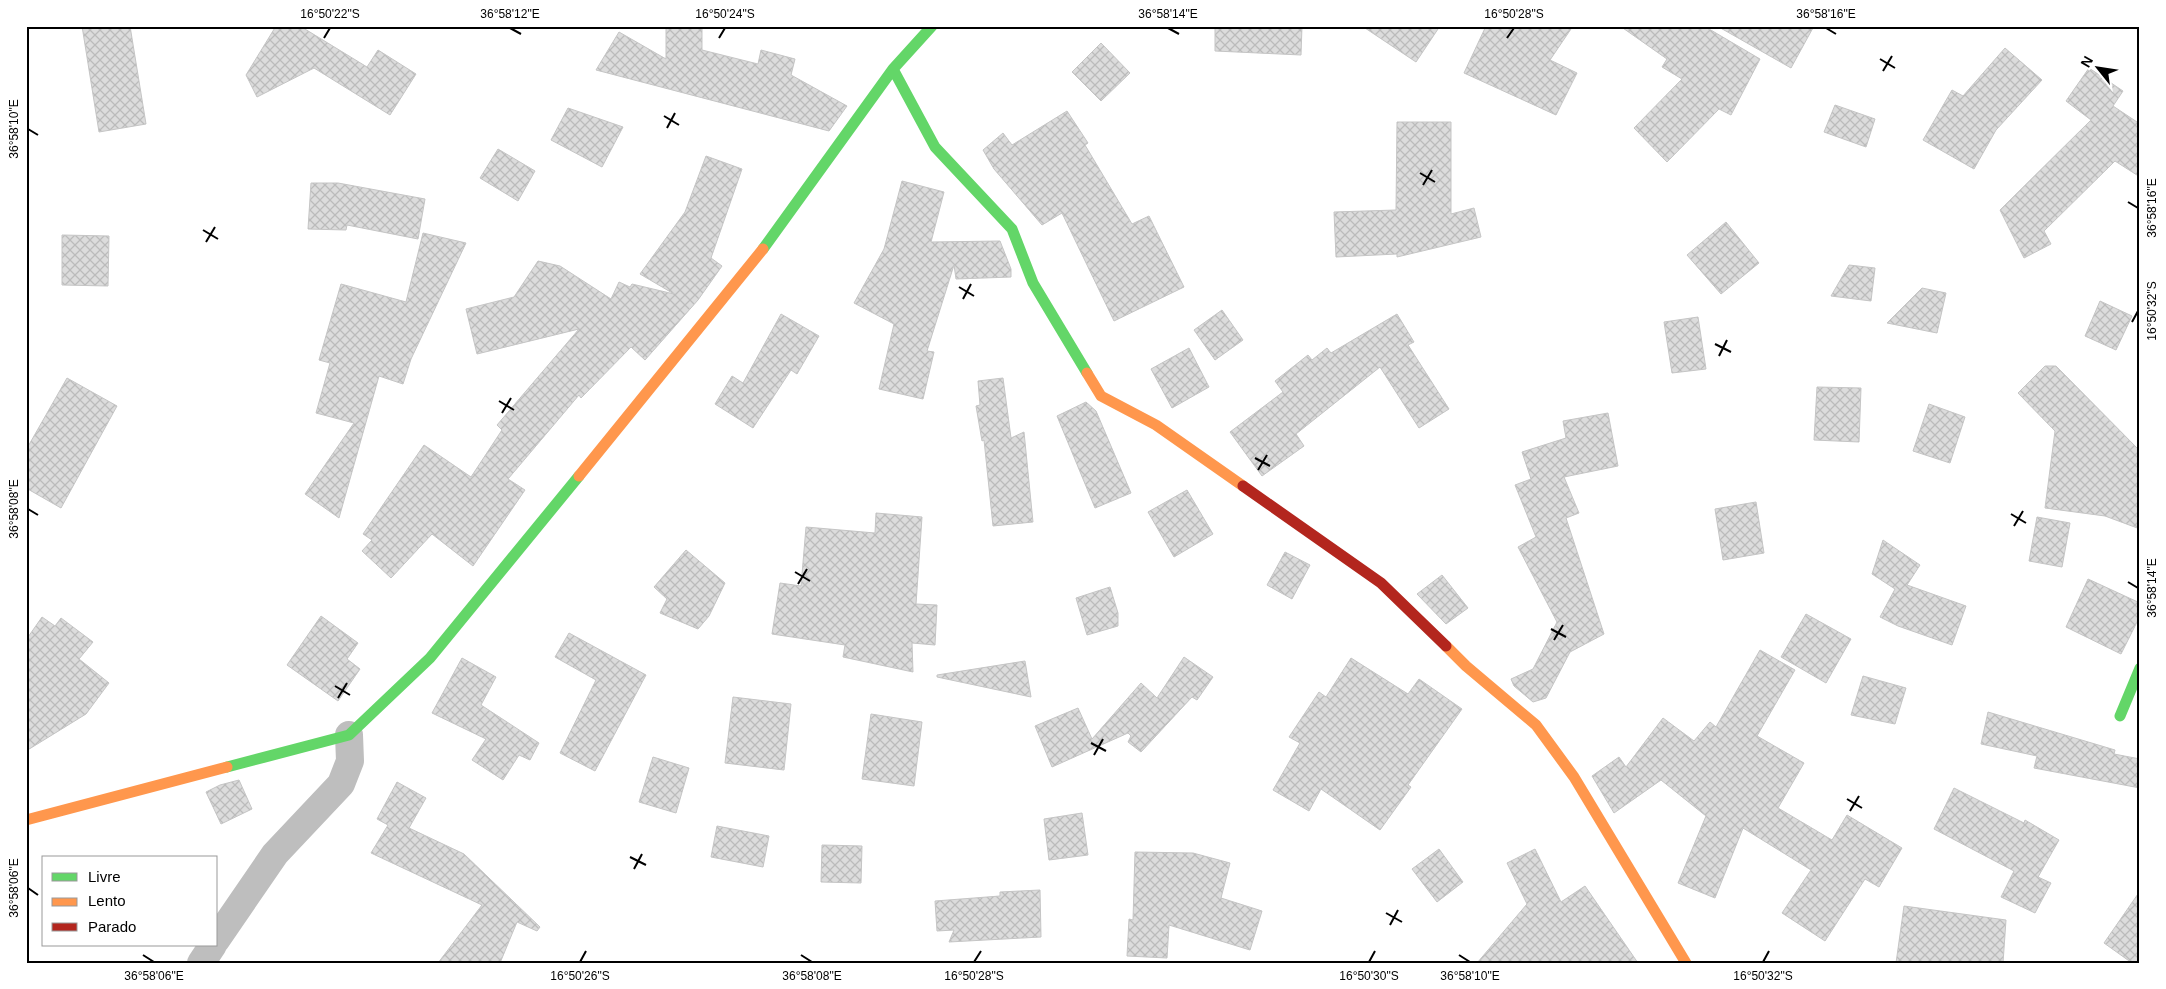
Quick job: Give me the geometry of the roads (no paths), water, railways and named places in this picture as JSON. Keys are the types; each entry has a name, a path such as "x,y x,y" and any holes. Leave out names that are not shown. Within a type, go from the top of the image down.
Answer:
{"street":[{"path":"26,820 349,736 430,658 697,333 754,262 893,69 932,26"},
{"path":"893,69 935,146 1012,229 1033,282 1101,396 1156,425 1381,582 1466,666 1536,725 1574,777 1686,963"},
{"path":"2120,716 2140,668"},
{"path":"218,937 275,854 341,784 350,761 349,736"},
{"path":"201,963 212,946"}]}
